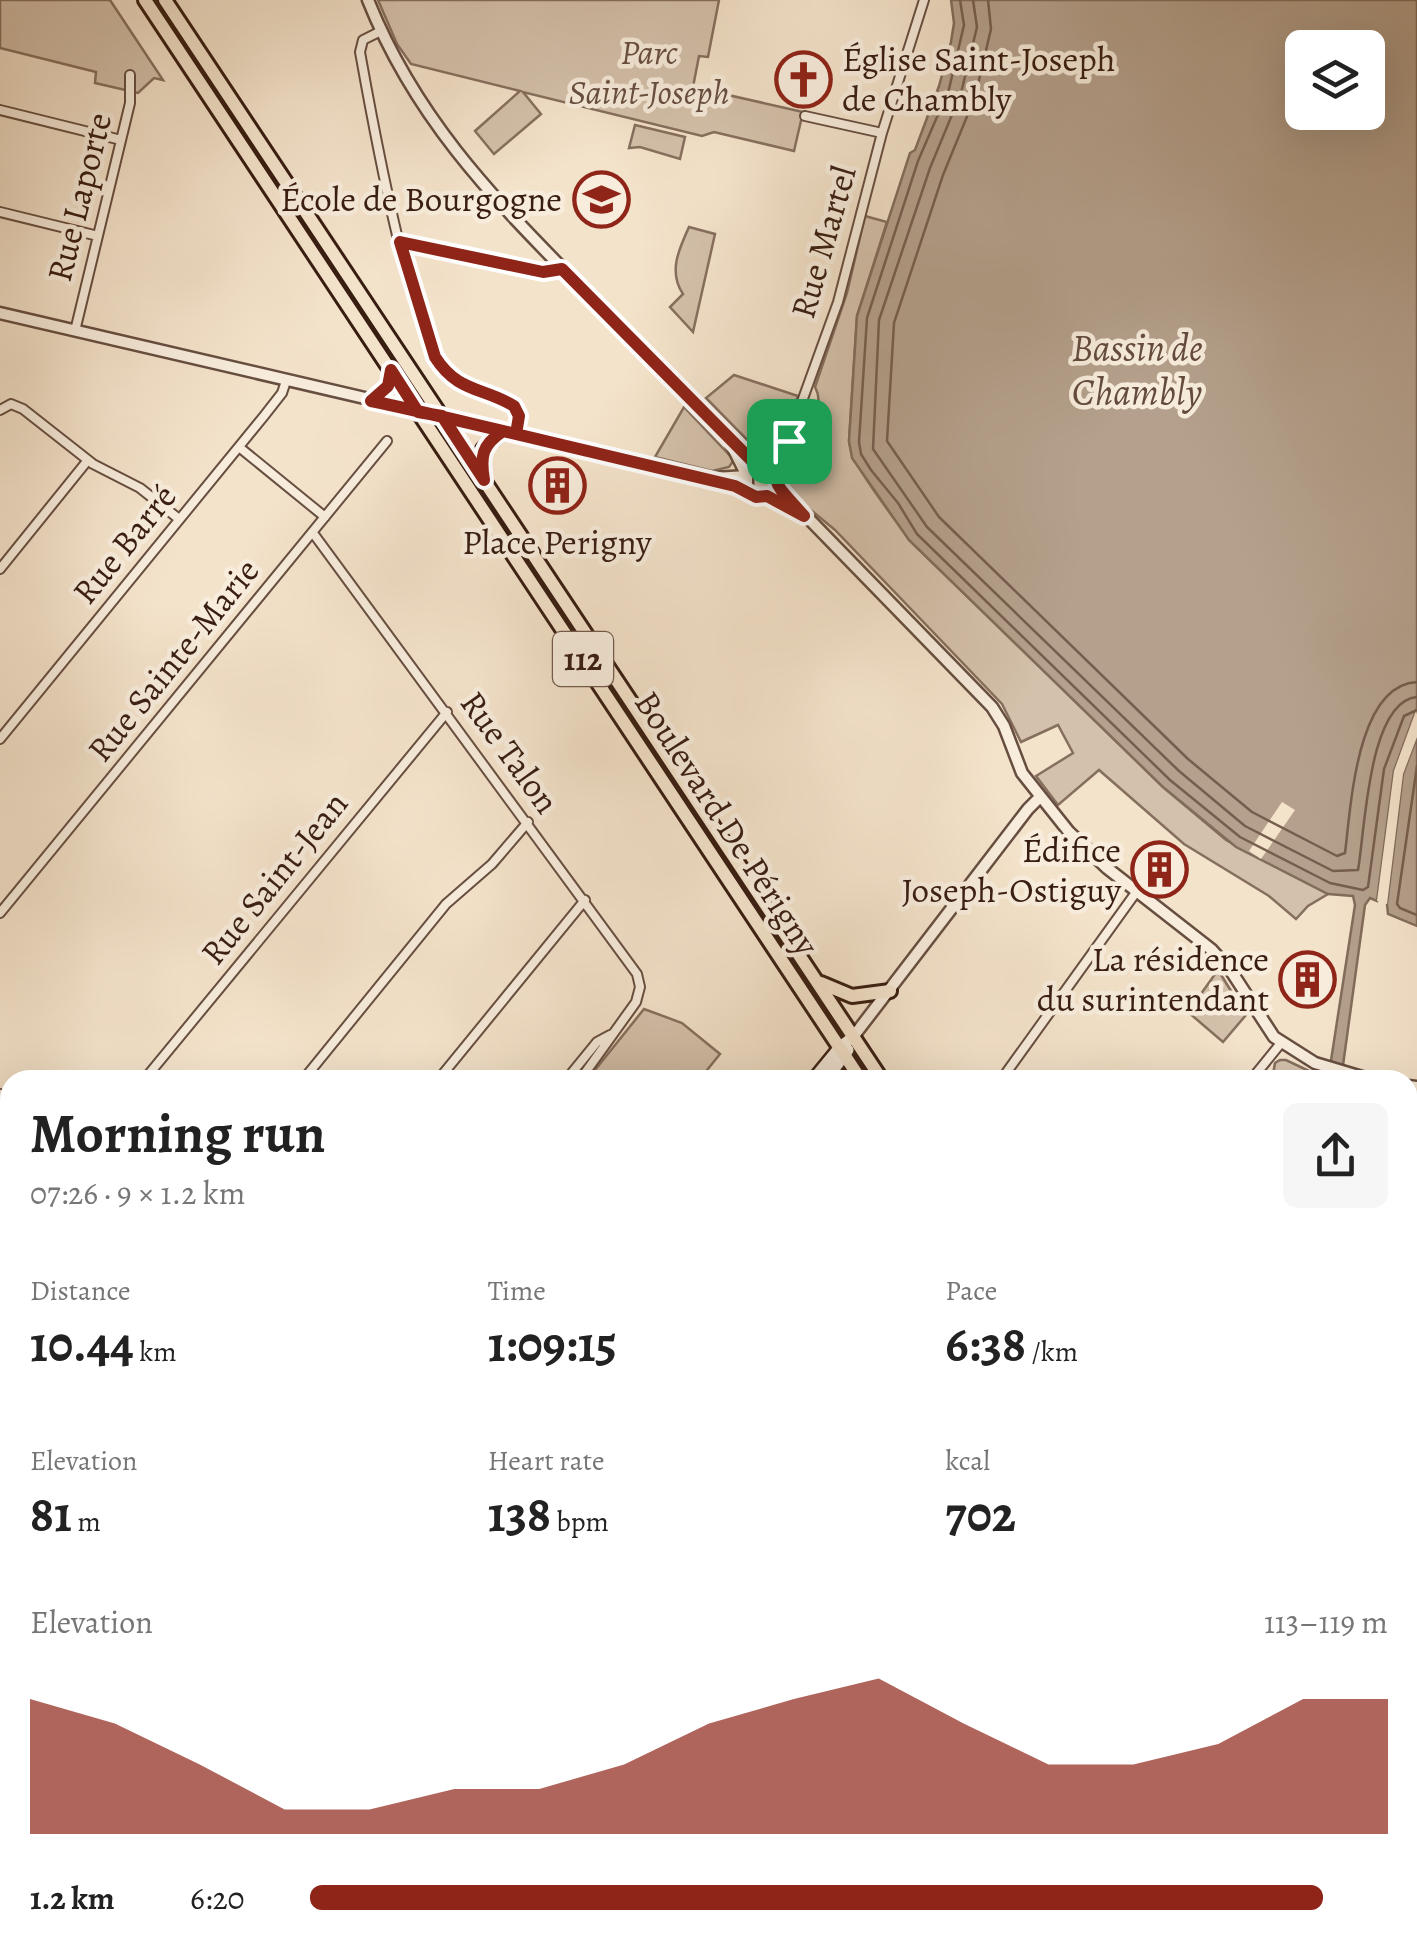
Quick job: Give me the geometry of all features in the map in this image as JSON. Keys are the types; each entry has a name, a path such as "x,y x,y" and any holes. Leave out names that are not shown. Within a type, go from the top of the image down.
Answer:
{"main road":[{"name":"Boulevard De Périgny","path":"144,0 854,1070"},
{"name":"Boulevard De Périgny","path":"165,0 875,1070"},
{"path":"371,401 388,386 391,370"},
{"path":"484,480 482,452 488,442 510,432"},
{"path":"816,980 852,996 890,991"},
{"path":"823,1070 854,1037"},
{"path":"832,1070 842,1052"}],"street":[{"path":"368,0 407,83 450,147 562,269 728,439 775,480 804,516 836,544 992,707 1004,726 1020,769 1086,850 1217,954 1265,1027 1281,1044 1336,1070"},
{"name":"Rue Martel","path":"775,480 842,288 882,134 924,0"},
{"path":"380,31 363,40 360,52 400,242 435,357 445,372 464,386 514,406 519,416 510,432"},
{"name":"Rue Laporte","path":"76,331 131,97 130,76"},
{"path":"0,110 121,140"},
{"path":"805,116 882,134"},
{"path":"0,212 98,236"},
{"path":"400,242 543,272 562,269"},
{"path":"0,313 708,478 756,497 767,496 804,516"},
{"name":"Rue Barré","path":"0,739 239,447 282,393 286,381"},
{"path":"0,410 11,404 20,407 88,460 140,488 179,519"},
{"path":"728,439 746,476 748,491"},
{"name":"Rue Sainte-Marie","path":"0,913 388,441"},
{"name":"Rue Martel","path":"760,467 789,441"},
{"path":"239,447 325,517"},
{"path":"0,569 88,460"},
{"path":"708,478 746,476 760,467"},
{"path":"767,496 775,480"},
{"name":"Rue Talon","path":"313,533 637,974 640,992 610,1035"},
{"name":"Rue Saint-Jean","path":"152,1070 448,712"},
{"path":"854,1037 1040,797"},
{"path":"311,1070 446,904 492,864 528,822"},
{"path":"1007,1070 1137,891"},
{"path":"446,1070 584,900"},
{"path":"574,1070 597,1042 610,1035"},
{"path":"588,1070 603,1052 610,1035"},
{"path":"1259,1070 1281,1044"}],"green space":[{"path":"0,0 110,0 163,80 154,78 138,93 95,83 96,72 0,48"},
{"name":"Parc Saint-Joseph","path":"378,0 719,0 708,57 699,56 693,87 803,112 794,151 714,132 702,136 523,92 541,114 494,154 475,131 520,91 411,64 397,44"},
{"path":"635,125 685,137 680,159 640,147 629,148"},
{"path":"865,216 887,222 857,316 849,441 865,477 909,540 1163,787 1226,840 1328,894 1296,919 1269,896 1184,844 1099,770 1058,805 1036,776 1073,753 1058,725 1021,742 1002,704 835,530 783,487 785,461 804,419 818,406 815,387 847,293"},
{"path":"689,227 715,234 693,332 670,307 683,294 676,269"},
{"path":"734,375 798,396 786,431 769,449 759,452 706,398"},
{"path":"684,407 734,460 729,467 712,471 655,457"},
{"path":"1218,970 1246,1015 1223,1042 1188,1012"},
{"path":"644,1009 682,1023 720,1054 707,1070 595,1070"},
{"path":"1286,1060 1307,1070 1274,1070 1275,1063"}],"water":[{"name":"Bassin de Chambly","path":"951,0 1417,0 1417,708 1394,771 1377,901 1370,898 1365,905 1342,1070 1330,1070 1355,905 1353,896 1328,894 1236,847 1163,787 909,540 852,458 849,441 857,316 910,153 915,150 939,86 954,23"},
{"path":"1417,737 1417,926 1388,914 1387,904 1403,774"}],"pier":[{"path":"1417,708 1413,734 1417,732 1417,737 1403,774 1387,904 1382,903 1404,758 1399,772 1382,902 1377,901 1394,771"},
{"path":"1282,802 1295,810 1261,859 1249,851"}],"place":[{"name":"Église Saint-Joseph de Chambly","path":"803,79"},
{"name":"École de Bourgogne","path":"601,199"},
{"name":"Place Perigny","path":"557,486"},
{"name":"Édifice Joseph-Ostiguy","path":"1160,870"},
{"name":"La résidence du surintendant","path":"1308,979"}],"route":[{"path":"789,441 758,467 562,269 556,273 506,266 400,242 435,357 445,372 464,386 514,406 519,416 516,434 442,416 418,412 371,401 388,386 391,370 418,412 442,416 484,480 482,452 503,431 708,478 756,497 767,496 804,516 776,485 774,476 789,441"}]}
